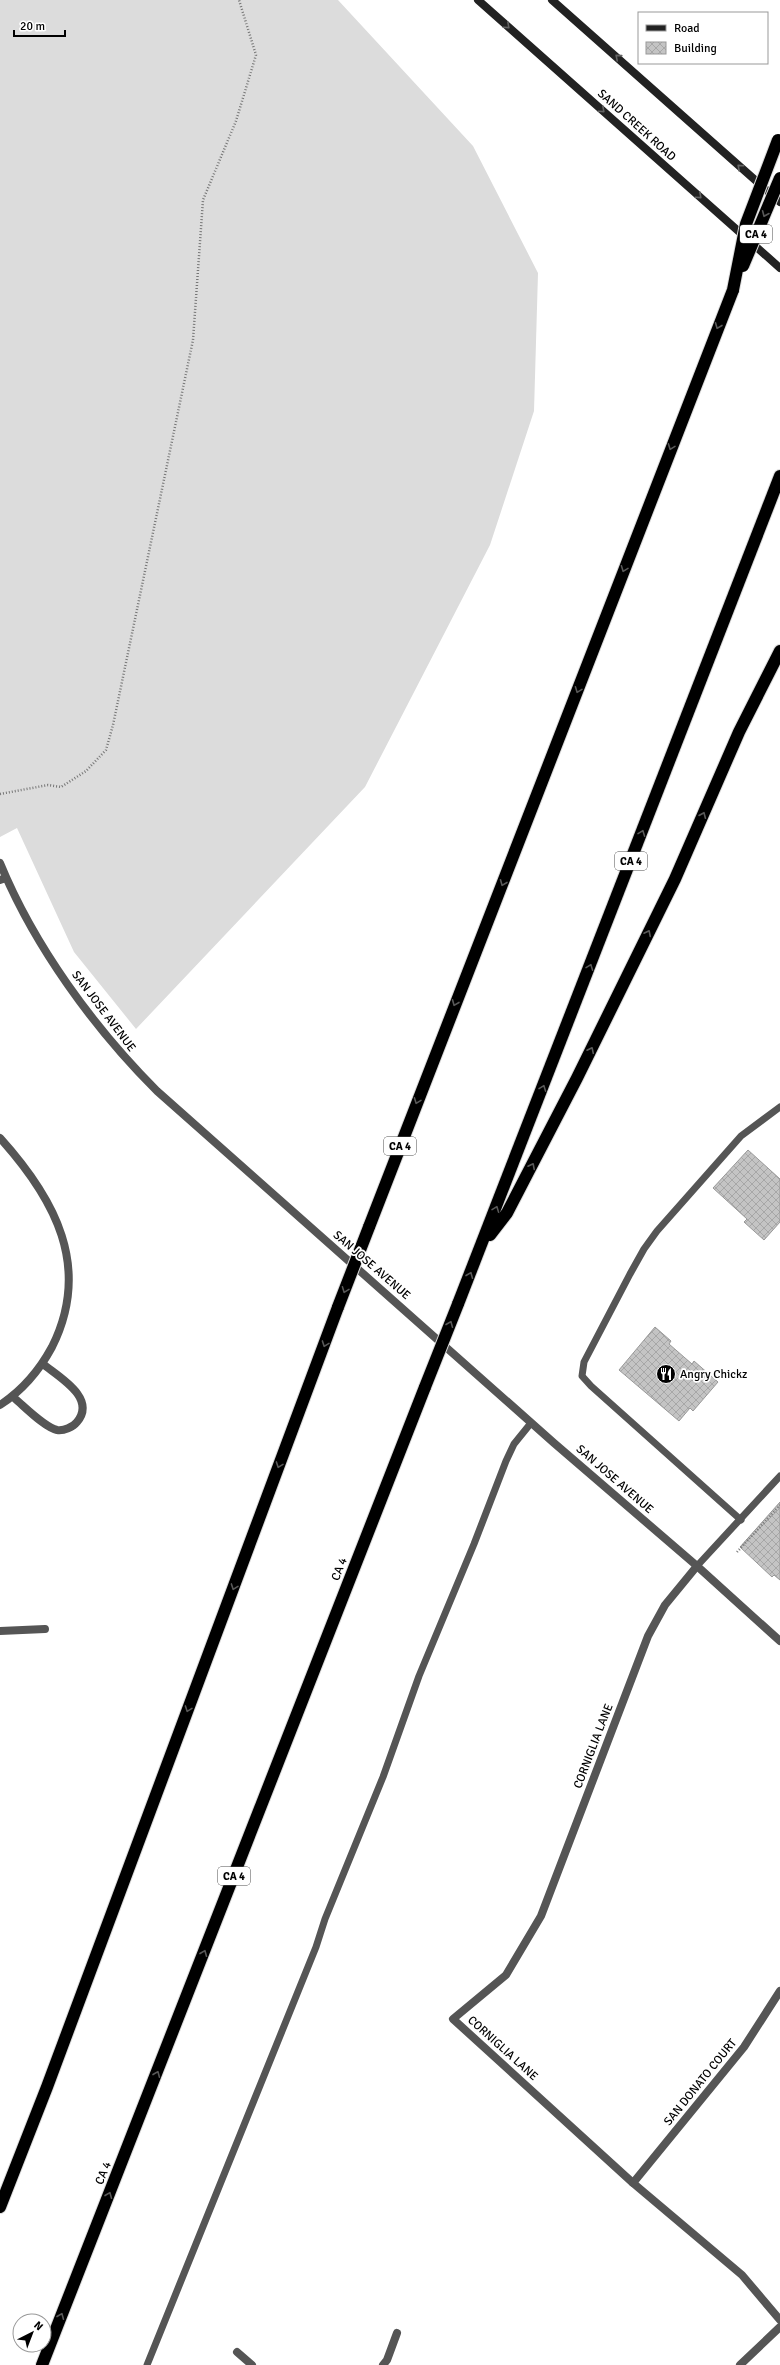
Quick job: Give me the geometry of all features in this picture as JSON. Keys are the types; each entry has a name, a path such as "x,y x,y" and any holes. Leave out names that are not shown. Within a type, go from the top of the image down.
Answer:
{"highway":[{"path":"733,290 746,224 779,137"},
{"name":"CA 4","path":"0,2207 47,2087 338,1307 733,290 780,178"},
{"name":"CA 4","path":"42,2365 425,1387 482,1246 780,476"},
{"path":"482,1246 507,1213 577,1078 675,879 739,732 780,651"}],"main road":[{"name":"SAND CREEK ROAD","path":"478,0 780,268"},
{"path":"552,0 780,202"}],"street":[{"name":"SAN JOSE AVENUE","path":"0,863 3,879 54,963 109,1042 157,1091 531,1423 697,1566 780,1641"},
{"path":"0,1404 13,1397 29,1382 43,1364 62,1325 68,1299 68,1269 65,1244 55,1215 38,1186 2,1144"},
{"path":"13,1397 41,1420 58,1430 68,1429 76,1424 82,1414 83,1403 74,1389 43,1364"},
{"name":"CORNIGLIA LANE","path":"697,1566 665,1605 648,1636 541,1916 506,1975 453,2019 633,2183 742,2275 780,2320"},
{"path":"0,1631 46,1629"},
{"name":"SAN DONATO COURT","path":"633,2183 744,2047 780,1991"},
{"path":"740,2365 780,2327"},
{"path":"383,2365 387,2360 397,2332"},
{"path":"237,2352 252,2365"}],"lane":[{"path":"741,1520 591,1386 582,1376 584,1362 644,1249 741,1136 780,1107"},
{"path":"147,2365 316,1947 325,1919 383,1776 419,1676 474,1544 506,1461 514,1444 531,1423"},
{"path":"697,1566 780,1476"}],"path":[{"path":"0,794 48,785 61,787 86,771 106,750 113,725 193,340 203,200 236,121 256,55 239,0"},
{"path":"737,1552 780,1505"}],"shaded area":[{"path":"0,0 338,0 473,146 538,273 534,411 490,545 365,787 136,1029 74,952 17,828 0,837"}],"building":[{"path":"748,1150 780,1179 780,1222 764,1240 744,1222 747,1219 713,1188"},
{"path":"655,1327 671,1341 669,1344 692,1364 694,1361 718,1382 693,1411 690,1408 679,1421 619,1370"},
{"path":"780,1502 780,1580 774,1575 772,1577 740,1547"}],"place":[{"name":"Angry Chickz","path":"666,1374"}]}
